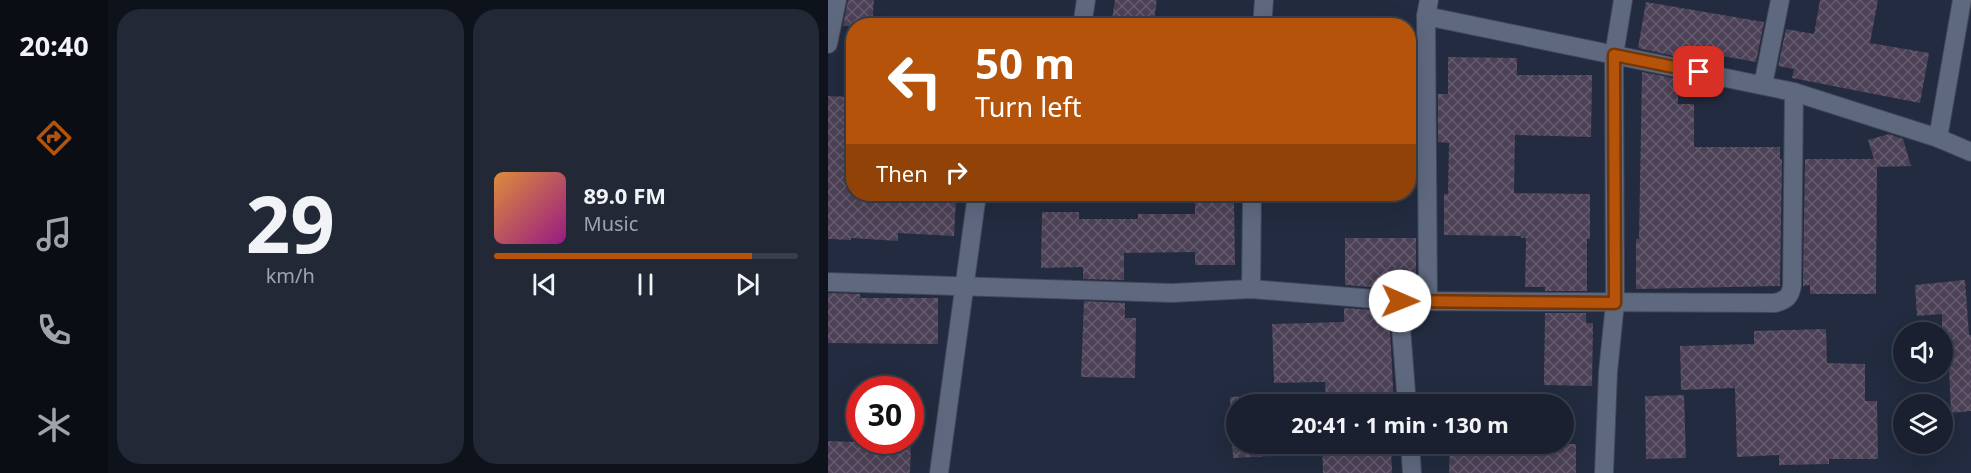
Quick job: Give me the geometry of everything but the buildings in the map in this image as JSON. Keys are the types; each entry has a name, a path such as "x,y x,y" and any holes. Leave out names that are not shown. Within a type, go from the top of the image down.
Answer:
{"street":[{"path":"828,44 837,0"},
{"path":"1083,18 1086,0"},
{"path":"1263,18 1264,0"},
{"path":"1604,473 1608,372 1615,303 1614,55 1623,0"},
{"path":"1763,85 1779,0"},
{"path":"1938,138 1962,0"},
{"path":"1428,301 1428,8 1614,55 1794,92 1938,138 1971,152"},
{"path":"828,282 1172,293 1251,290 1400,301 1775,303 1785,300 1791,294 1792,286 1794,92"},
{"path":"939,473 976,201"},
{"path":"1251,290 1252,201"},
{"path":"1400,301 1406,394"},
{"path":"1411,454 1412,473"}],"route":[{"path":"1400,301 1615,303 1614,55 1699,72"}]}
